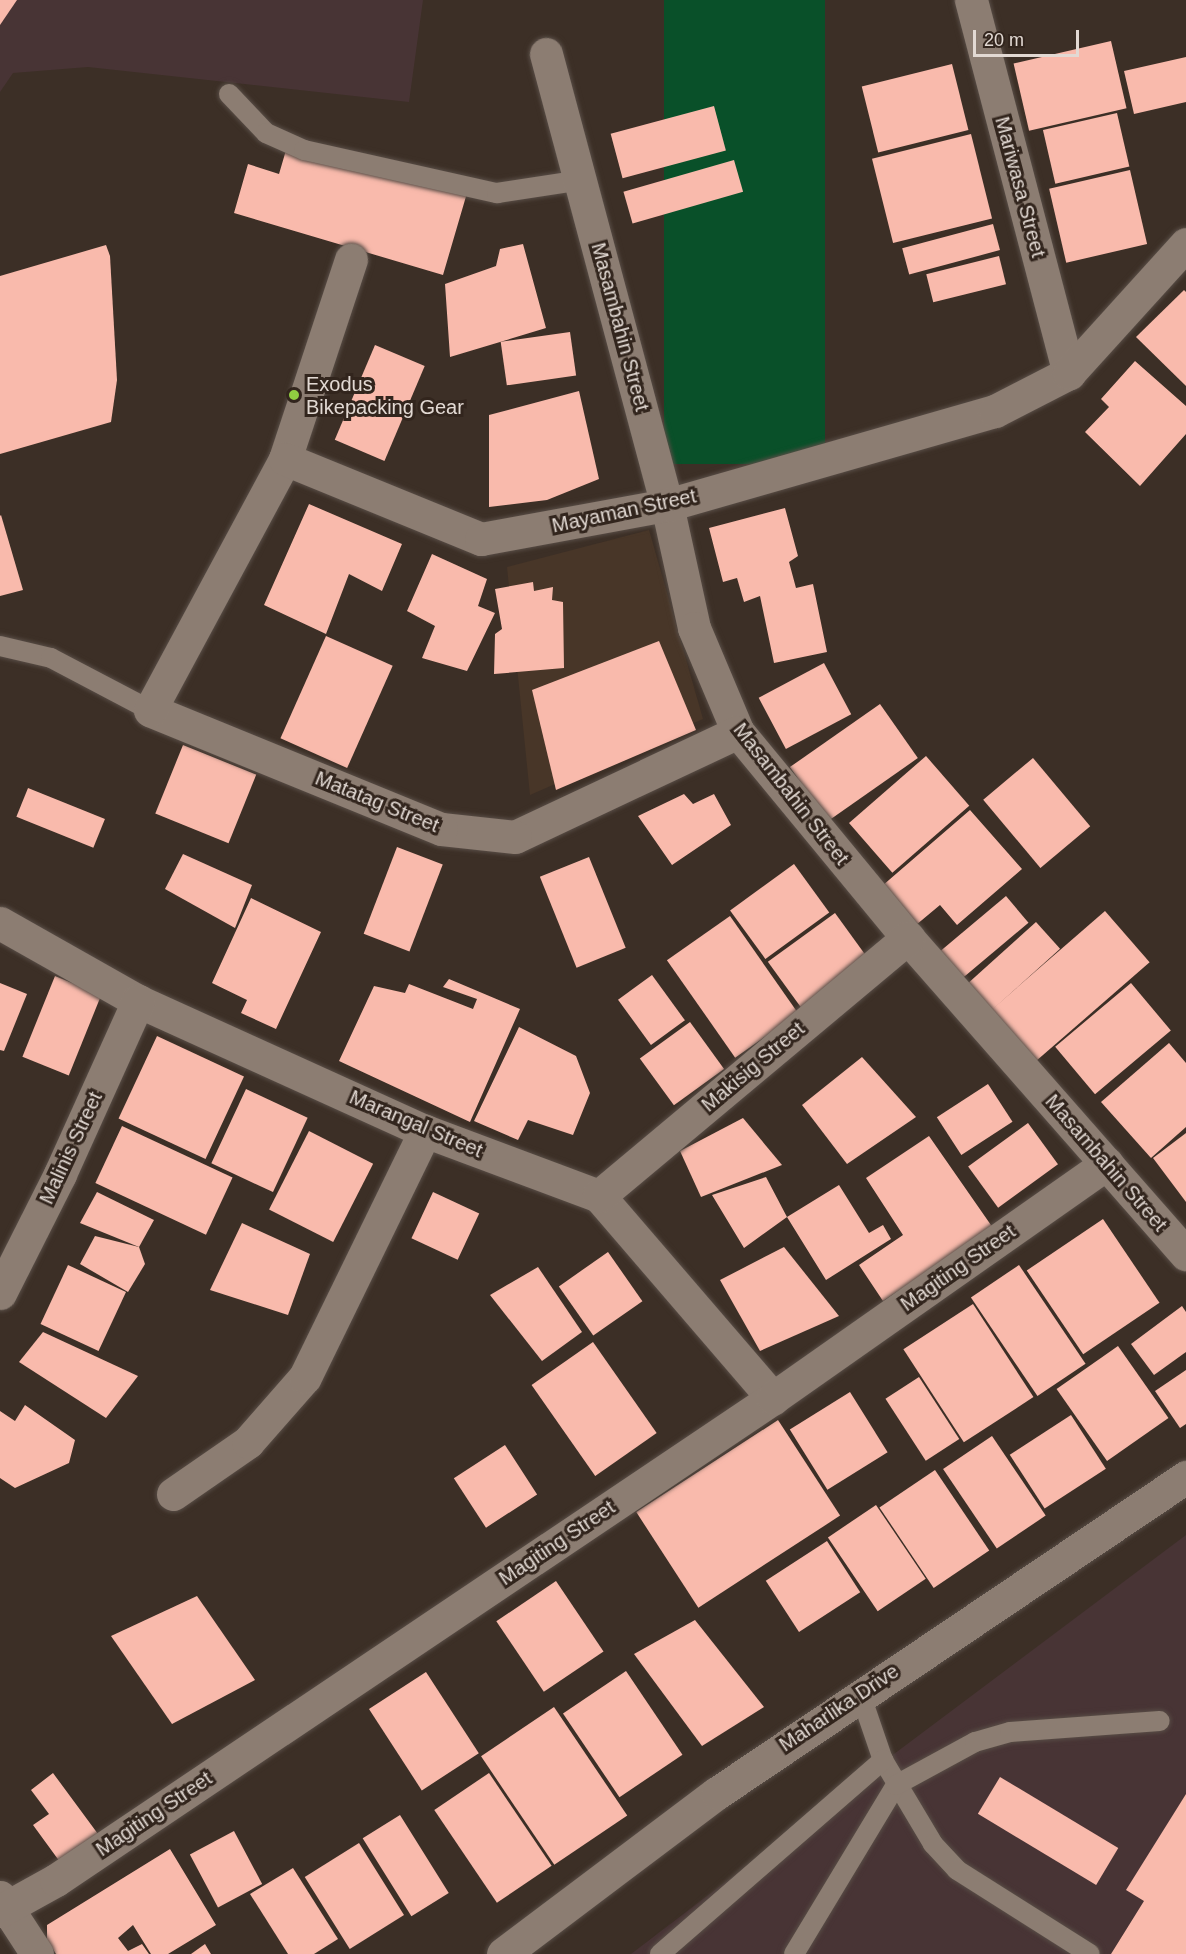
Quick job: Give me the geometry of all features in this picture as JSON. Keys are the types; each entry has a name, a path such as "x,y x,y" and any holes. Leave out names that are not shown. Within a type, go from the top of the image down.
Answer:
{"street":[{"name":"Mariwasa Street","path":"970,0 1069,373"},
{"name":"Masambahin Street","path":"546,54 582,180 667,506 694,628 738,732 908,938 1186,1254"},
{"name":"Mayaman Street","path":"285,459 481,539 667,506 994,411 1069,373 1186,244"},
{"path":"150,710 285,459 351,260"},
{"name":"Matatag Street","path":"150,710 441,829 515,837 738,732"},
{"name":"Marangal Street","path":"0,923 138,1001 425,1131 599,1196 773,1398"},
{"name":"Makisig Street","path":"599,1196 908,938"},
{"name":"Malinis Street","path":"0,1293 60,1174 138,1001"},
{"path":"173,1494 248,1442 305,1377 425,1131"},
{"name":"Magiting Street","path":"2,1905 56,1880 773,1398 1107,1163"},
{"name":"Maharlika Drive","path":"503,1954 717,1793 860,1693 1186,1477"},
{"path":"2,1905 38,1954"}],"lane":[{"path":"229,93 266,133 304,150 497,193 582,180"},
{"path":"0,646 51,658 150,710"},
{"path":"860,1693 883,1760 933,1844 957,1870 1090,1954"},
{"path":"794,1954 896,1785 975,1742 1011,1732 1160,1721"},
{"path":"660,1954 883,1760"}],"shaded area":[{"path":"0,0 423,0 409,102 88,67 13,73 0,92"},
{"path":"649,530 703,719 530,795 507,567"},
{"path":"1186,1535 1186,1954 631,1954 850,1787"}],"green space":[{"path":"664,0 825,0 825,464 664,464"}],"building":[{"path":"0,0 17,0 0,25"},
{"path":"1111,41 1127,108 1029,131 1014,63"},
{"path":"1186,57 1186,102 1134,114 1124,71"},
{"path":"952,64 968,130 878,152 862,86"},
{"path":"714,106 726,150 623,178 611,134"},
{"path":"1117,113 1129,167 1055,184 1043,130"},
{"path":"971,134 992,218 893,243 872,159"},
{"path":"289,140 467,193 443,275 234,213 248,164 279,174"},
{"path":"734,160 743,192 633,223 623,192"},
{"path":"1130,170 1147,244 1066,263 1049,189"},
{"path":"993,224 1000,250 909,274 902,248"},
{"path":"523,244 546,328 450,357 445,284 496,266 500,249"},
{"path":"106,245 110,256 117,380 111,422 0,454 0,276"},
{"path":"999,256 1006,284 933,302 926,274"},
{"path":"1184,290 1186,292 1186,386 1136,337"},
{"path":"570,332 576,376 507,385 501,342"},
{"path":"375,345 425,366 384,461 335,440"},
{"path":"1135,361 1186,406 1186,434 1140,486 1085,432 1109,407 1101,399"},
{"path":"579,391 599,479 547,500 489,507 489,415"},
{"path":"309,504 402,544 382,591 349,574 326,634 264,605"},
{"path":"785,508 798,556 789,562 796,588 813,584 827,652 774,663 760,596 744,602 737,578 723,582 709,528"},
{"path":"0,516 23,590 0,596"},
{"path":"432,554 487,579 478,606 495,613 467,671 422,658 435,626 407,611"},
{"path":"533,582 534,591 553,587 552,600 563,602 564,668 494,674 495,634 502,629 495,589"},
{"path":"326,636 393,666 347,768 280,738"},
{"path":"659,641 696,730 556,790 532,690"},
{"path":"824,663 851,714 786,749 759,698"},
{"path":"880,704 918,758 828,821 790,767"},
{"path":"183,745 256,775 229,843 155,814"},
{"path":"926,756 969,806 892,873 849,823"},
{"path":"1033,758 1090,826 1040,868 983,800"},
{"path":"28,788 105,819 93,848 16,817"},
{"path":"684,794 693,804 714,794 731,825 672,865 638,816"},
{"path":"970,810 1022,869 957,925 940,905 916,925 882,886"},
{"path":"397,847 443,865 409,951 364,934"},
{"path":"183,854 252,885 235,928 165,889"},
{"path":"589,857 626,948 577,968 540,877"},
{"path":"794,864 829,913 765,959 730,910"},
{"path":"1006,896 1028,923 959,981 936,954"},
{"path":"251,898 321,932 276,1029 241,1013 247,1000 212,983"},
{"path":"1105,911 1150,962 1033,1064 988,1013"},
{"path":"835,913 869,960 802,1009 768,962"},
{"path":"730,916 798,1013 735,1058 667,960"},
{"path":"1036,922 1060,949 989,1013 965,986"},
{"path":"652,975 685,1020 651,1045 618,1000"},
{"path":"55,976 101,995 69,1075 22,1057"},
{"path":"449,979 520,1009 470,1122 339,1061 374,986 405,993 409,984 473,1009 477,999 443,987"},
{"path":"0,983 27,994 4,1051 0,1050"},
{"path":"1131,983 1171,1030 1095,1094 1055,1047"},
{"path":"690,1022 724,1069 674,1105 640,1058"},
{"path":"519,1027 576,1056 590,1093 573,1135 528,1120 518,1140 474,1121"},
{"path":"157,1036 244,1077 206,1159 119,1118"},
{"path":"1169,1043 1186,1063 1186,1127 1151,1158 1101,1102"},
{"path":"862,1057 916,1117 847,1164 802,1105"},
{"path":"988,1084 1013,1122 961,1155 937,1117"},
{"path":"246,1089 308,1118 273,1192 211,1163"},
{"path":"743,1118 782,1165 701,1197 680,1151"},
{"path":"1028,1123 1058,1164 998,1208 968,1166"},
{"path":"122,1126 233,1178 206,1235 95,1183"},
{"path":"309,1131 373,1164 333,1242 269,1209"},
{"path":"1186,1133 1186,1202 1153,1158"},
{"path":"929,1136 993,1228 883,1301 859,1265 903,1235 866,1178"},
{"path":"766,1177 787,1217 744,1248 712,1195"},
{"path":"839,1185 869,1233 883,1225 891,1239 826,1280 787,1217"},
{"path":"97,1192 154,1220 139,1247 80,1223"},
{"path":"433,1192 479,1214 458,1260 411,1238"},
{"path":"1103,1219 1159,1303 1083,1354 1027,1270"},
{"path":"242,1223 310,1254 288,1315 210,1290"},
{"path":"95,1236 139,1247 145,1264 128,1292 80,1264"},
{"path":"784,1247 839,1316 760,1351 720,1280"},
{"path":"608,1252 642,1301 593,1336 559,1286"},
{"path":"68,1265 126,1292 99,1351 41,1324"},
{"path":"1019,1265 1086,1364 1037,1396 971,1297"},
{"path":"538,1267 582,1332 542,1361 490,1295"},
{"path":"973,1304 1033,1397 964,1442 903,1349"},
{"path":"1182,1306 1186,1312 1186,1352 1154,1375 1131,1344"},
{"path":"43,1332 138,1376 106,1418 19,1362"},
{"path":"593,1342 657,1433 595,1476 532,1385"},
{"path":"1118,1346 1168,1418 1107,1461 1057,1389"},
{"path":"1186,1370 1186,1424 1180,1428 1155,1391"},
{"path":"919,1377 959,1439 926,1461 885,1399"},
{"path":"850,1392 888,1452 827,1490 790,1430"},
{"path":"25,1405 75,1440 69,1463 15,1488 0,1478 0,1411 15,1421"},
{"path":"1071,1415 1106,1469 1045,1508 1010,1455"},
{"path":"778,1420 840,1516 698,1608 636,1512"},
{"path":"992,1436 1046,1516 997,1549 943,1469"},
{"path":"505,1445 537,1494 486,1528 454,1478"},
{"path":"935,1470 989,1550 934,1588 879,1507"},
{"path":"876,1505 926,1579 878,1611 828,1537"},
{"path":"827,1541 860,1592 799,1632 766,1581"},
{"path":"556,1581 604,1651 544,1692 496,1621"},
{"path":"197,1596 255,1680 172,1724 111,1636"},
{"path":"695,1620 764,1707 702,1746 634,1654"},
{"path":"626,1671 682,1755 619,1797 563,1713"},
{"path":"426,1672 479,1753 422,1790 369,1709"},
{"path":"554,1707 627,1816 554,1865 481,1756"},
{"path":"53,1773 98,1834 60,1862 33,1825 49,1814 31,1790"},
{"path":"489,1773 552,1866 497,1903 434,1810"},
{"path":"1000,1777 1118,1848 1096,1885 978,1814"},
{"path":"1186,1794 1186,1954 1111,1954 1144,1901 1126,1890"},
{"path":"400,1815 449,1893 411,1916 363,1838"},
{"path":"234,1831 262,1884 218,1907 190,1854"},
{"path":"359,1843 404,1915 350,1949 305,1877"},
{"path":"170,1849 216,1925 168,1954 151,1954 133,1925 118,1938 128,1951 142,1944 149,1954 56,1954 47,1940 47,1925"},
{"path":"293,1868 338,1939 314,1954 288,1954 250,1894"},
{"path":"205,1944 211,1954 191,1954"}],"place":[{"name":"Exodus Bikepacking Gear","path":"294,395"}]}
